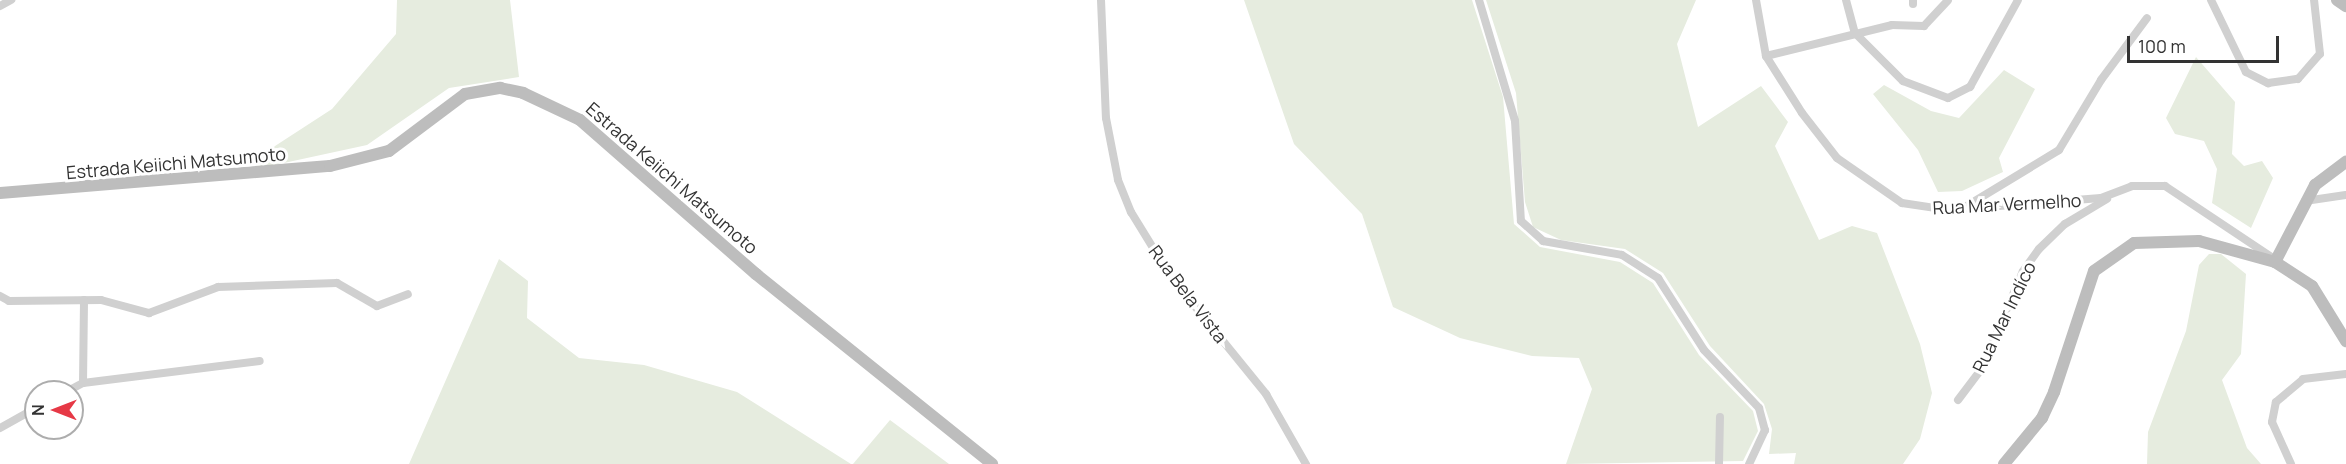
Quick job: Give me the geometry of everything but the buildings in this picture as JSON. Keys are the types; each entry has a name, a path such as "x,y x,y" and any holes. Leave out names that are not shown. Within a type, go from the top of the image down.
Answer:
{"main road":[{"path":"2337,0 2346,6"},
{"name":"Estrada Keiichi Matsumoto","path":"0,193 330,166 389,151 465,94 491,88 523,93 580,120 766,282 992,464"},
{"path":"2276,261 2305,201 2329,171 2346,162"},
{"path":"2004,464 2042,418 2084,291 2094,271 2113,254 2134,243 2176,239 2276,261 2312,286 2346,340"}],"street":[{"path":"0,6 11,0"},
{"name":"Rua Bela Vista","path":"1101,0 1106,118 1118,180 1131,212 1171,277 1266,394 1306,464"},
{"path":"1479,0 1515,121 1521,221 1543,241 1622,255 1658,278 1704,350 1759,408 1765,430 1749,464"},
{"name":"Rua Mar Vermelho","path":"1756,0 1766,56 1818,136 1868,185 1902,203 1962,208 2111,197 2132,186 2164,186 2276,261"},
{"path":"1846,0 1855,33 1903,81 1948,98 1970,87 2018,0"},
{"path":"1766,56 1892,25 1924,26 1948,0"},
{"path":"2211,0 2246,72 2268,83 2298,79 2320,54 2314,0"},
{"path":"1962,208 2059,150 2100,80 2147,18"},
{"path":"2305,201 2346,195"},
{"name":"Rua Mar Indíco","path":"1958,400 1982,369 2023,271 2039,249 2065,225 2111,197"},
{"path":"0,296 9,301 84,300 149,313 218,287 337,283 377,306 408,294"},
{"path":"83,380 84,300"},
{"path":"84,382 260,361"},
{"path":"2291,464 2272,422 2276,402 2303,379 2346,374"},
{"path":"0,428 24,415"},
{"path":"1719,464 1720,417"}],"shaded area":[{"path":"397,0 510,0 519,77 449,88 367,145 256,169 255,159 332,109 396,34"},
{"path":"1244,0 1472,0 1503,97 1514,224 1540,247 1620,262 1653,283 1699,355 1753,411 1758,431 1743,461 1566,464 1592,389 1579,358 1532,356 1460,338 1393,307 1362,214 1294,144"},
{"path":"1486,0 1696,0 1677,44 1698,127 1761,86 1788,122 1775,146 1819,240 1852,226 1877,233 1920,344 1932,393 1920,439 1903,464 1794,464 1796,453 1769,454 1772,429 1764,404 1710,346 1663,273 1625,249 1561,240 1533,227 1525,202 1516,93"},
{"path":"2196,57 2235,102 2232,154 2244,166 2262,161 2273,178 2251,228 2212,203 2217,169 2204,141 2175,134 2166,118"},
{"path":"2004,70 2035,89 1999,158 2003,172 1962,191 1938,192 1918,150 1873,94 1884,85 1931,111 1959,118"},
{"path":"2209,254 2221,254 2246,274 2241,354 2222,380 2247,448 2261,464 2147,464 2148,432 2186,331 2199,265"},
{"path":"499,259 528,281 527,318 579,358 644,365 737,392 851,464 409,464"},
{"path":"890,420 949,464 853,464"}]}
